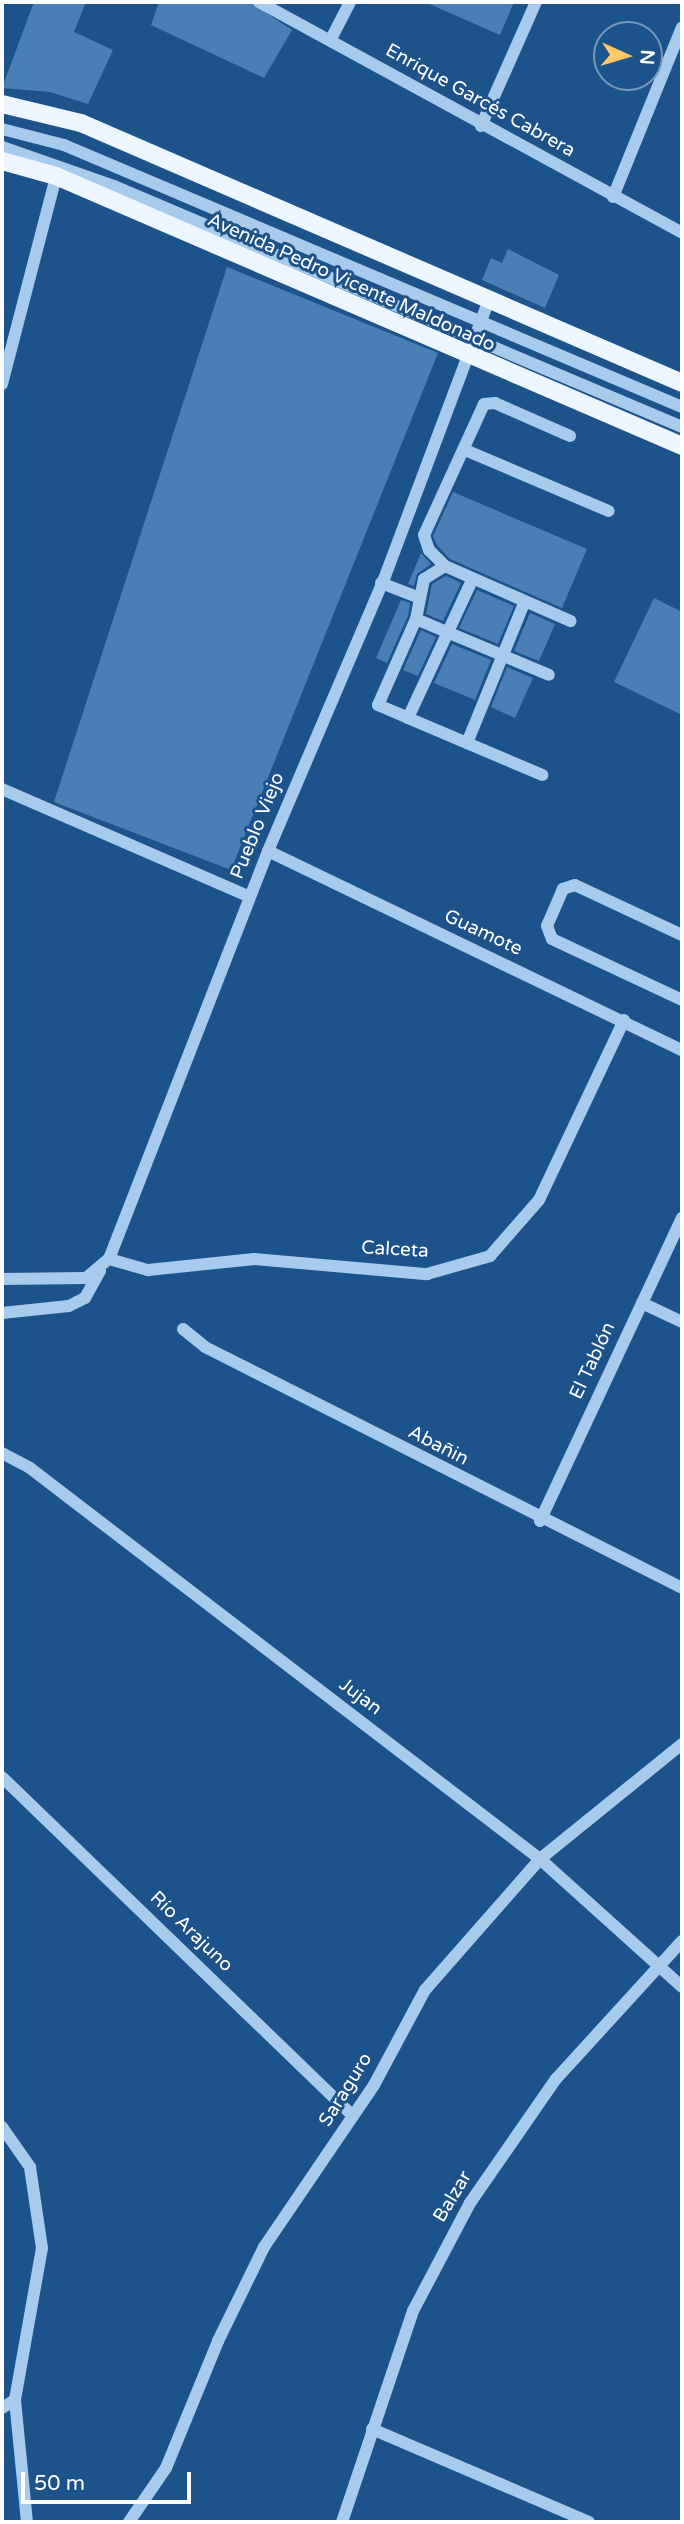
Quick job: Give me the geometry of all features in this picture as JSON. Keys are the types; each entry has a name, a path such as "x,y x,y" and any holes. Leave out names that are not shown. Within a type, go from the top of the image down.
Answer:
{"main road":[{"name":"Avenida Pedro Vicente Maldonado","path":"2,104 81,124 488,302 682,383"},
{"name":"Avenida Pedro Vicente Maldonado","path":"2,161 56,176 468,358 682,446"}],"street":[{"name":"Enrique Garcés Cabrera","path":"259,2 331,39 481,126 682,233"},
{"path":"331,39 351,2"},
{"path":"481,126 536,2"},
{"path":"613,197 682,27"},
{"path":"2,130 64,145 682,407"},
{"path":"2,147 114,186 682,427"},
{"path":"2,384 56,176"},
{"name":"Pueblo Viejo","path":"100,1271 109,1259 268,851 383,581 488,302"},
{"path":"570,436 495,403 484,404 424,535 429,550 445,566 570,621"},
{"path":"465,450 609,511"},
{"path":"445,566 430,571 419,593 416,619 378,705 542,775"},
{"path":"408,718 472,580"},
{"path":"383,581 419,593"},
{"path":"467,743 501,655 526,601"},
{"path":"416,619 450,631 549,675"},
{"path":"2,789 250,897"},
{"name":"Guamote","path":"268,851 682,1050"},
{"path":"682,935 575,884 562,889 547,926 552,939 682,1000"},
{"name":"Calceta","path":"109,1259 148,1270 254,1259 427,1274 490,1256 539,1200 624,1020"},
{"name":"El Tablón","path":"540,1521 682,1218"},
{"path":"2,1279 86,1278 100,1271"},
{"path":"2,1313 69,1306 85,1298 100,1271"},
{"path":"642,1303 682,1322"},
{"name":"Abañin","path":"183,1329 205,1347 540,1521 682,1588"},
{"name":"Jujan","path":"2,1453 30,1468 540,1859 682,1987"},
{"name":"Saraguro","path":"129,2522 166,2468 218,2341 264,2247 353,2116 425,1990 540,1859 682,1744"},
{"name":"Río Arajuno","path":"2,1777 353,2116"},
{"name":"Balzar","path":"342,2522 413,2311 470,2203 556,2079 658,1964 682,1941"},
{"path":"2,2127 30,2167 42,2248 15,2400 27,2522"},
{"path":"2,2407 15,2400"},
{"path":"372,2429 589,2522"}],"building":[{"path":"34,2 86,2 74,32 113,50 88,104 50,92 2,88"},
{"path":"159,2 250,2 292,30 264,78 151,25"},
{"path":"425,2 514,2 500,35"},
{"path":"508,249 559,275 545,308 482,280 491,258 502,263"},
{"path":"227,267 438,353 231,870 54,802"},
{"path":"453,492 587,549 562,608 450,559 437,545 433,536"},
{"path":"421,553 431,564 417,574 414,586 408,584"},
{"path":"446,576 461,583 443,621 426,614 432,584"},
{"path":"477,590 514,606 498,644 459,628"},
{"path":"654,598 682,612 682,715 614,682"},
{"path":"401,600 410,603 408,616 387,663 376,658"},
{"path":"530,613 555,624 539,661 514,651"},
{"path":"421,630 436,637 418,676 403,670"},
{"path":"452,644 491,660 475,700 434,683"},
{"path":"507,667 533,678 515,718 491,707"}]}
